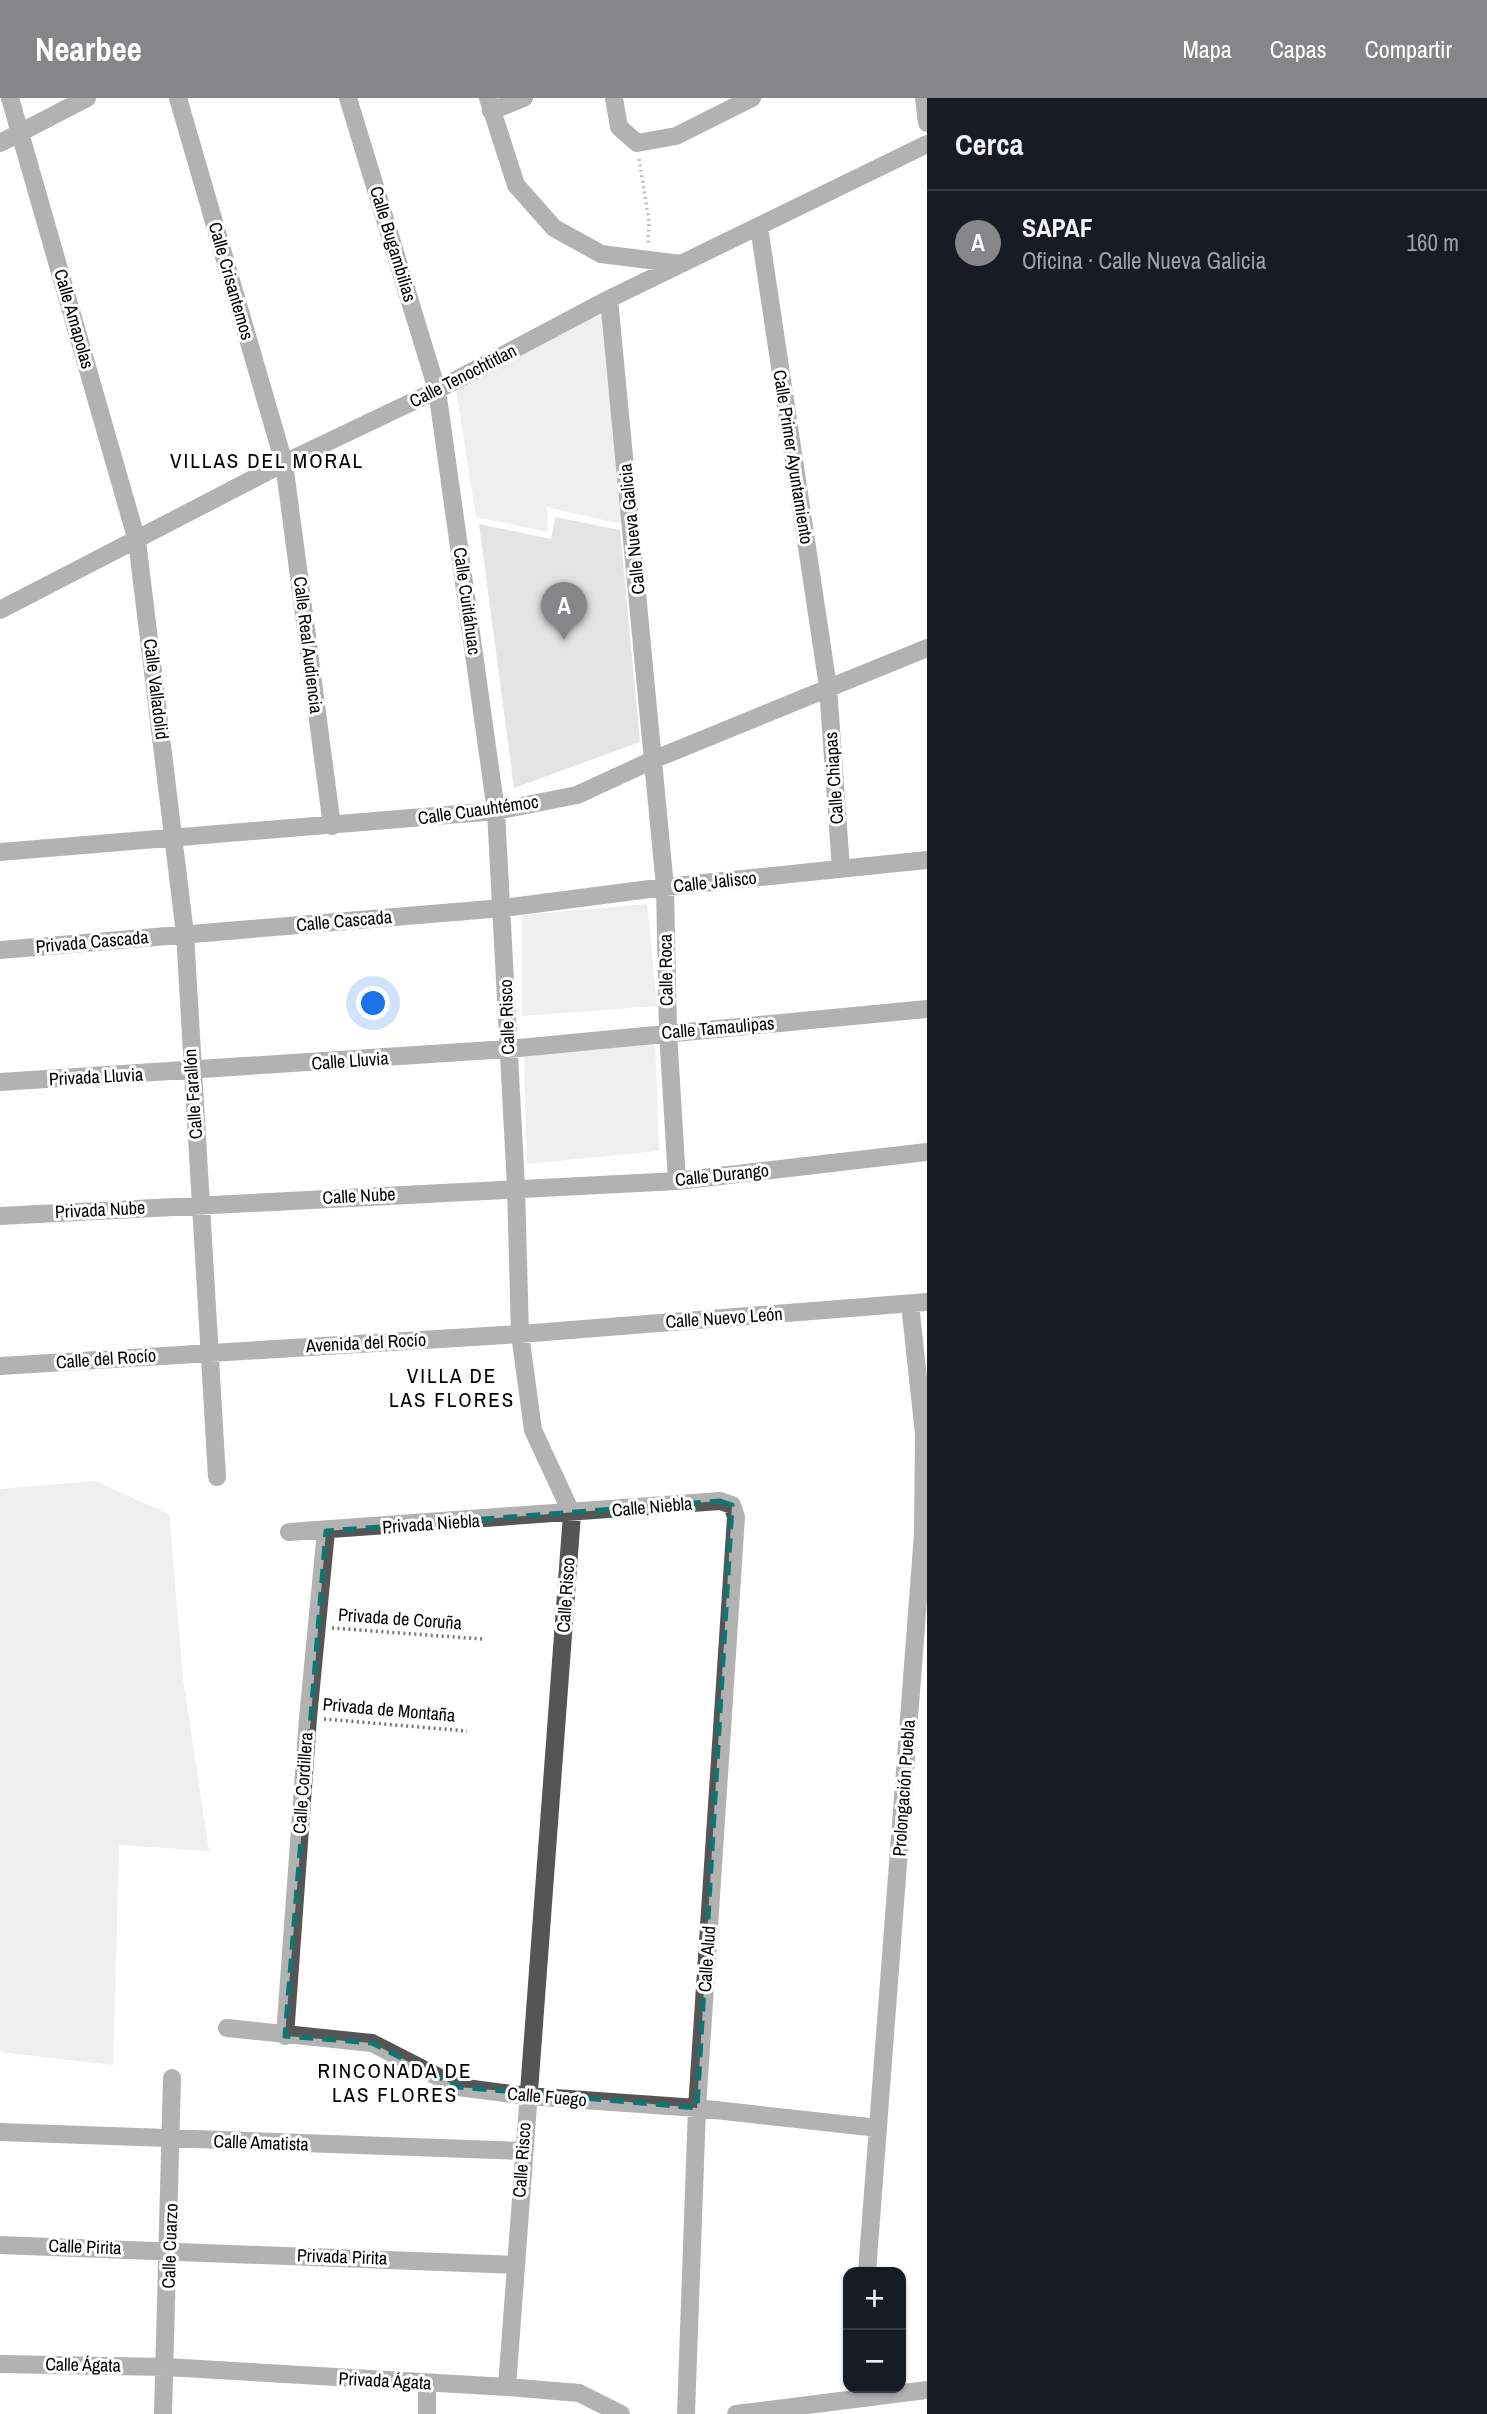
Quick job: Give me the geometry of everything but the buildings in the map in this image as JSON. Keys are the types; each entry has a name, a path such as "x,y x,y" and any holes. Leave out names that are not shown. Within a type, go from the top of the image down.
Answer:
{"street":[{"name":"Calle Amapolas","path":"10,98 137,541"},
{"path":"0,143 87,98"},
{"name":"Calle Crisantemos","path":"178,98 285,463"},
{"name":"Calle Bugambilias","path":"348,98 437,390"},
{"path":"524,98 489,105 516,185 554,228 601,254 681,264"},
{"path":"614,98 619,127 637,143 676,136 751,98"},
{"path":"924,98 927,123"},
{"name":"Calle Tenochtitlan","path":"0,610 285,463 437,390 609,299 927,144"},
{"name":"Calle Primer Ayuntamiento","path":"759,227 828,687"},
{"name":"Calle Nueva Galicia","path":"609,299 655,759"},
{"name":"Calle Cuitláhuac","path":"437,390 496,811"},
{"name":"Calle Real Audiencia","path":"285,463 332,827"},
{"name":"Calle Valladolid","path":"137,541 175,837"},
{"name":"Calle Cuauhtémoc","path":"0,852 332,827 496,811 577,795 655,759 927,648"},
{"name":"Calle Chiapas","path":"828,687 841,869"},
{"name":"Calle Roca","path":"655,759 665,887 668,1032 677,1181"},
{"name":"Calle Risco","path":"496,811 516,1187 520,1334 533,1430 572,1514 507,2387"},
{"name":"Calle Farallón","path":"175,837 185,934 191,1072 212,1352 217,1476"},
{"name":"Calle Jalisco","path":"503,908 665,887 927,860"},
{"name":"Calle Cascada","path":"185,934 503,908"},
{"name":"Privada Cascada","path":"0,950 185,934"},
{"name":"Calle Tamaulipas","path":"508,1049 927,1009"},
{"name":"Calle Lluvia","path":"191,1072 508,1049"},
{"name":"Privada Lluvia","path":"0,1082 191,1072"},
{"name":"Calle Durango","path":"516,1187 677,1181 927,1152"},
{"name":"Calle Nube","path":"201,1205 516,1187"},
{"name":"Privada Nube","path":"0,1216 201,1205"},
{"name":"Calle Nuevo León","path":"520,1334 919,1303"},
{"name":"Prolongación Puebla","path":"866,2267 923,1534 924,1434 919,1303"},
{"name":"Avenida del Rocío","path":"212,1352 520,1334"},
{"name":"Calle del Rocío","path":"0,1366 212,1352"},
{"name":"Calle Niebla","path":"572,1514 720,1502 732,1506"},
{"name":"Calle Alud","path":"686,2414 697,2108 736,1517 732,1506"},
{"name":"Privada Niebla","path":"289,1532 572,1514"},
{"name":"Calle Cordillera","path":"285,2036 308,1718 326,1531"},
{"name":"Calle Fuego","path":"227,2028 372,2043 458,2087 527,2096 697,2108 878,2128"},
{"name":"Calle Cuarzo","path":"163,2414 173,2140 172,2078"},
{"name":"Calle Amatista","path":"0,2132 523,2151"},
{"name":"Calle Pirita","path":"0,2245 169,2250"},
{"name":"Privada Pirita","path":"169,2250 515,2264"},
{"name":"Calle Ágata","path":"0,2364 166,2367"},
{"name":"Privada Ágata","path":"166,2367 579,2393 598,2410 621,2414"},
{"path":"427,2384 427,2414"},
{"path":"736,2414 927,2390"}],"path":[{"path":"637,143 649,221 648,260"},
{"name":"Privada de Coruña","path":"316,1626 482,1639"},
{"name":"Privada de Montaña","path":"308,1718 467,1731"}],"highlighted area":[{"path":"720,1501 732,1505 697,2108 458,2087 372,2043 285,2036 326,1531"}],"shaded area":[{"path":"604,308 625,525 547,507 548,532 476,517 456,389"},
{"path":"647,904 657,1006 522,1016 522,915"},
{"path":"655,1037 659,1151 527,1164 524,1051"},
{"path":"95,1481 169,1514 183,1679 209,1851 119,1845 113,2065 0,2052 0,1489"}],"place":[{"name":"SAPAF","path":"564,640"}],"district":[{"name":"VILLAS DEL MORAL","path":"267,461"},
{"name":"VILLA DE LAS FLORES","path":"452,1388"},
{"name":"RINCONADA DE LAS FLORES","path":"395,2083"}]}
